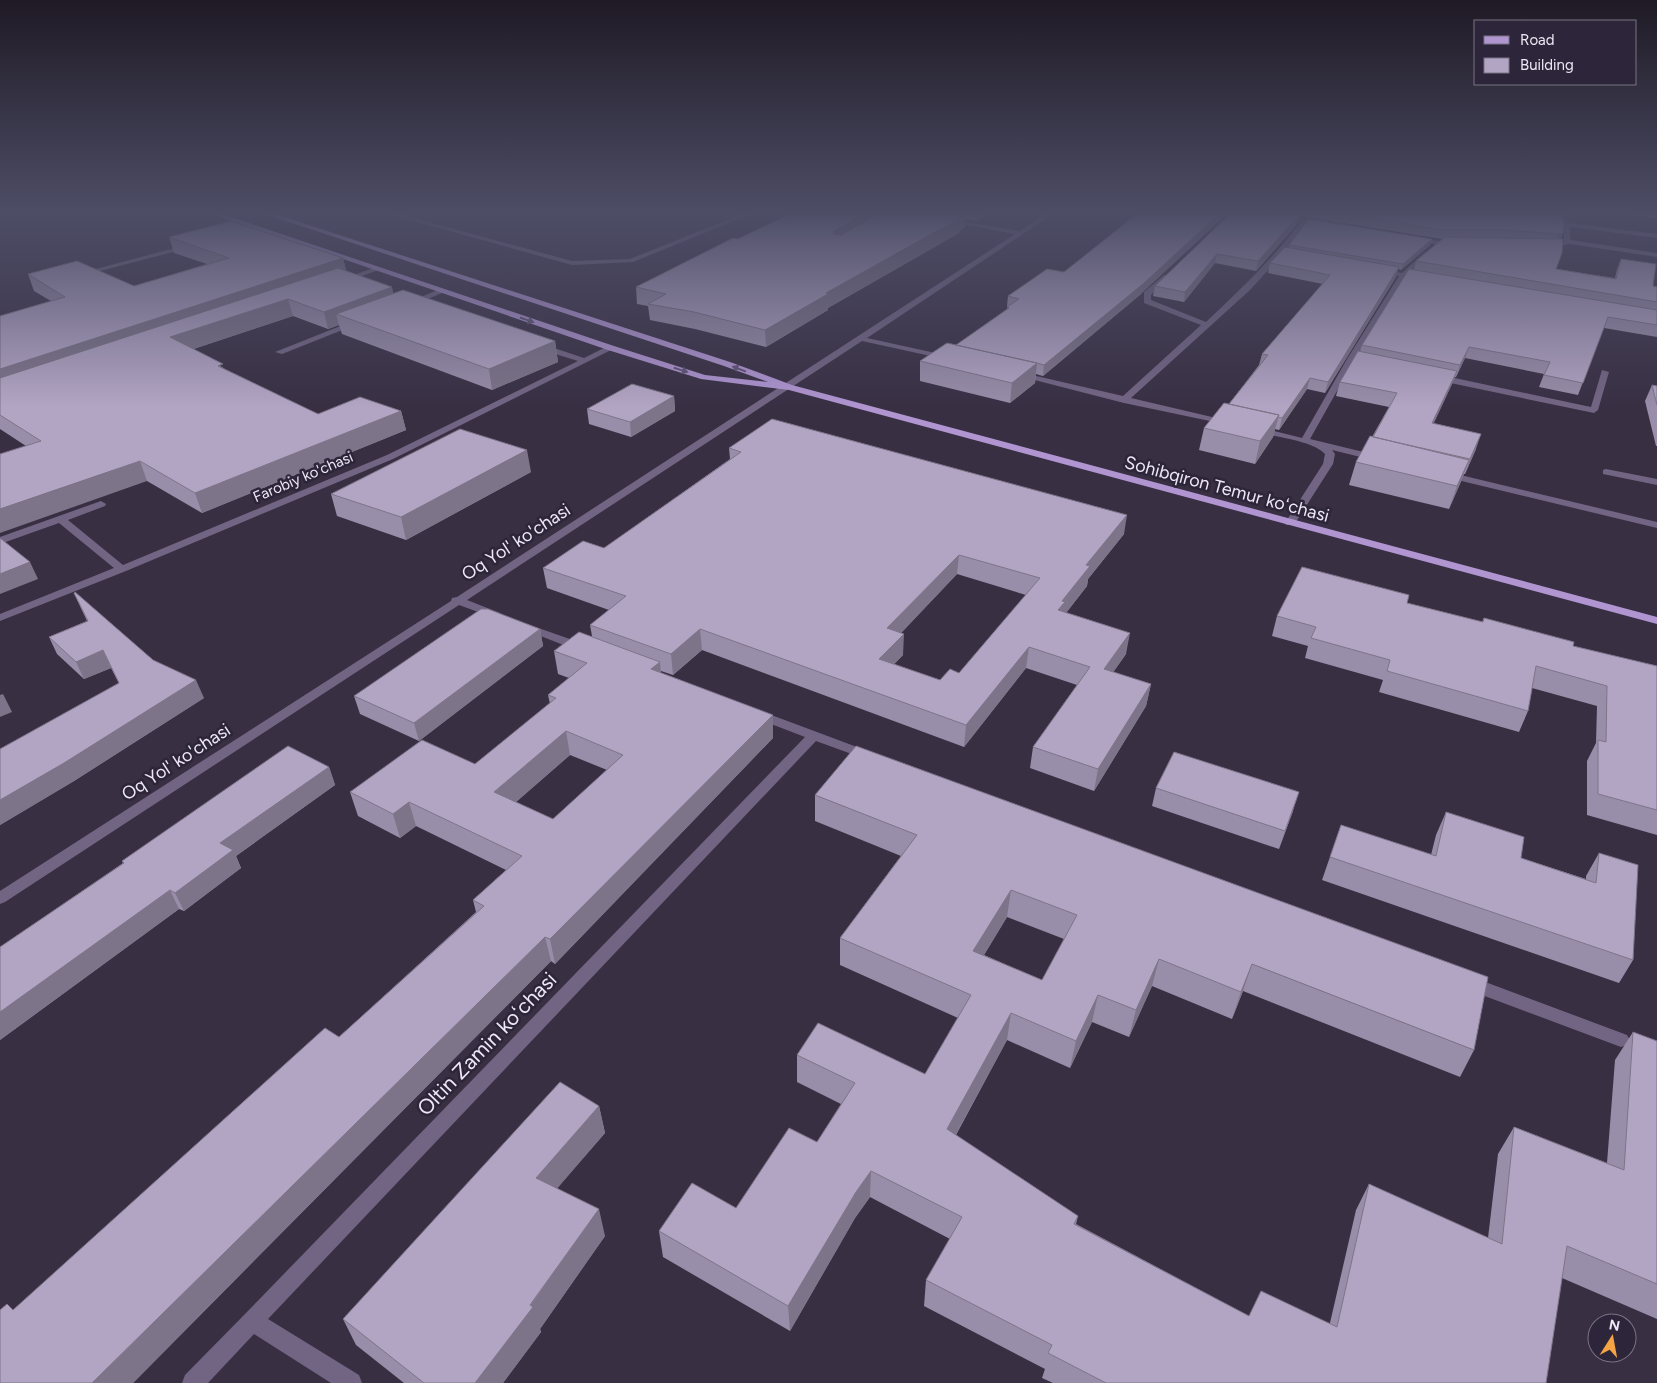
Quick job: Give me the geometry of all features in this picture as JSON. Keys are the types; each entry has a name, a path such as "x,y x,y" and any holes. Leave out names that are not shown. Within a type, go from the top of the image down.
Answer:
{"main road":[{"name":"Sohibqiron Temur koʻchasi","path":"405,279 611,348 704,377 789,388"},
{"name":"Sohibqiron Temur koʻchasi","path":"465,279 727,364 789,388 1657,621"}],"street":[{"path":"328,285 357,279"},
{"name":"Oq Yol' ko'chasi","path":"0,898 456,600 789,388 953,279"},
{"path":"1164,279 1147,294 1147,301 1207,324"},
{"path":"1124,400 1257,279"},
{"path":"1305,440 1351,359 1400,279"},
{"path":"1425,279 1432,280"},
{"path":"413,302 443,291"},
{"path":"404,302 422,305"},
{"path":"279,352 368,319"},
{"path":"862,338 953,360"},
{"path":"530,342 585,361"},
{"name":"Farobiy ko'chasi","path":"0,618 122,570 390,457 611,348"},
{"path":"1351,359 1360,361"},
{"path":"1428,376 1594,410 1605,372"},
{"path":"1010,373 1390,461"},
{"path":"1290,522 1328,464 1330,454 1324,447 1305,440"},
{"path":"1438,472 1657,525"},
{"path":"1606,472 1657,482"},
{"path":"0,541 101,504"},
{"path":"61,519 122,570"},
{"path":"456,600 594,652"},
{"path":"740,708 879,760"},
{"name":"Oltin Zamin koʻchasi","path":"193,1383 814,735"},
{"path":"1463,980 1621,1040"},
{"path":"252,1322 351,1383"}],"building":[{"path":"35,279 117,279 134,286 159,279 280,279 0,369 0,316 65,297"},
{"path":"306,279 368,279 392,287 324,312 288,299 170,337 223,364 218,366 318,414 360,397 401,411 195,493 140,461 0,509 0,454 41,441 0,415 0,378"},
{"path":"653,279 852,279 765,330 694,312 648,304 666,294 636,287"},
{"path":"1033,279 1149,279 1044,365 956,345 1019,299 1008,296"},
{"path":"1163,279 1196,279 1185,292 1155,286"},
{"path":"1327,279 1392,279 1328,382 1310,378 1282,418 1278,417 1279,415 1229,404 1268,355 1262,354"},
{"path":"1403,279 1467,279 1657,310 1657,325 1608,317 1583,383 1544,375 1550,362 1469,347 1460,365 1362,345"},
{"path":"1519,279 1654,279 1653,286 1657,287 1657,302"},
{"path":"403,290 555,341 489,369 336,314"},
{"path":"947,343 1037,363 1012,383 920,361"},
{"path":"1358,351 1457,371 1432,423 1481,434 1470,459 1373,437 1397,393 1340,382"},
{"path":"632,384 674,396 630,422 587,409"},
{"path":"1652,385 1657,386 1657,405"},
{"path":"1224,403 1279,415 1260,441 1204,428"},
{"path":"772,419 1127,515 1086,565 1090,566 1062,601 1065,602 1058,610 1130,633 1104,669 1151,684 1098,769 1033,747 1090,667 1029,647 966,725 700,629 671,654 590,625 626,596 543,568 583,541 604,548 741,452 729,448","holes":["959,555 1040,578 959,673 950,669 940,680 879,659 904,634 887,628"]},
{"path":"460,429 527,450 401,517 331,494"},
{"path":"1370,436 1469,460 1457,486 1356,462"},
{"path":"0,538 30,562 0,574"},
{"path":"1302,567 1409,595 1407,603 1483,622 1484,618 1574,642 1573,646 1657,666 1657,810 1598,794 1598,740 1606,742 1607,686 1536,666 1528,711 1387,671 1390,660 1311,638 1316,627 1277,616"},
{"path":"75,592 153,660 196,680 64,763 0,800 0,749 119,683 103,650 76,662 49,637 88,621"},
{"path":"481,609 488,609 540,629 414,723 354,696"},
{"path":"579,632 660,662 651,669 773,715 550,939 545,937 92,1383 0,1383 0,1310 7,1304 13,1310 325,1028 339,1037 484,906 473,900 522,856 409,802 393,814 350,792 422,740 475,764 556,698 548,695 587,663 554,651","holes":["566,731 623,755 553,819 494,792"]},
{"path":"288,746 329,767 220,843 233,850 175,893 170,890 0,1012 0,947 124,863 122,861"},
{"path":"856,746 1488,977 1474,1050 1252,964 1241,992 1159,959 1136,1010 1098,995 1076,1041 1011,1013 947,1129 1078,1216 1074,1224 1249,1316 1261,1291 1337,1327 1369,1184 1502,1244 1514,1127 1624,1170 1633,1032 1657,1041 1657,1284 1567,1246 1546,1383 1106,1383 1048,1353 1052,1345 926,1280 962,1217 871,1171 856,1192 788,1306 659,1231 692,1183 736,1208 789,1128 817,1142 855,1083 797,1055 818,1023 925,1074 971,995 840,938 917,835 815,795","holes":["1011,890 1077,915 1042,980 973,951"]},
{"path":"1174,752 1299,792 1285,831 1156,788"},
{"path":"1446,812 1524,837 1521,858 1596,883 1599,853 1638,865 1633,960 1330,857 1341,825 1436,856"},
{"path":"560,1082 599,1106 536,1178 599,1209 530,1305 533,1307 475,1383 424,1383 343,1319"}]}
